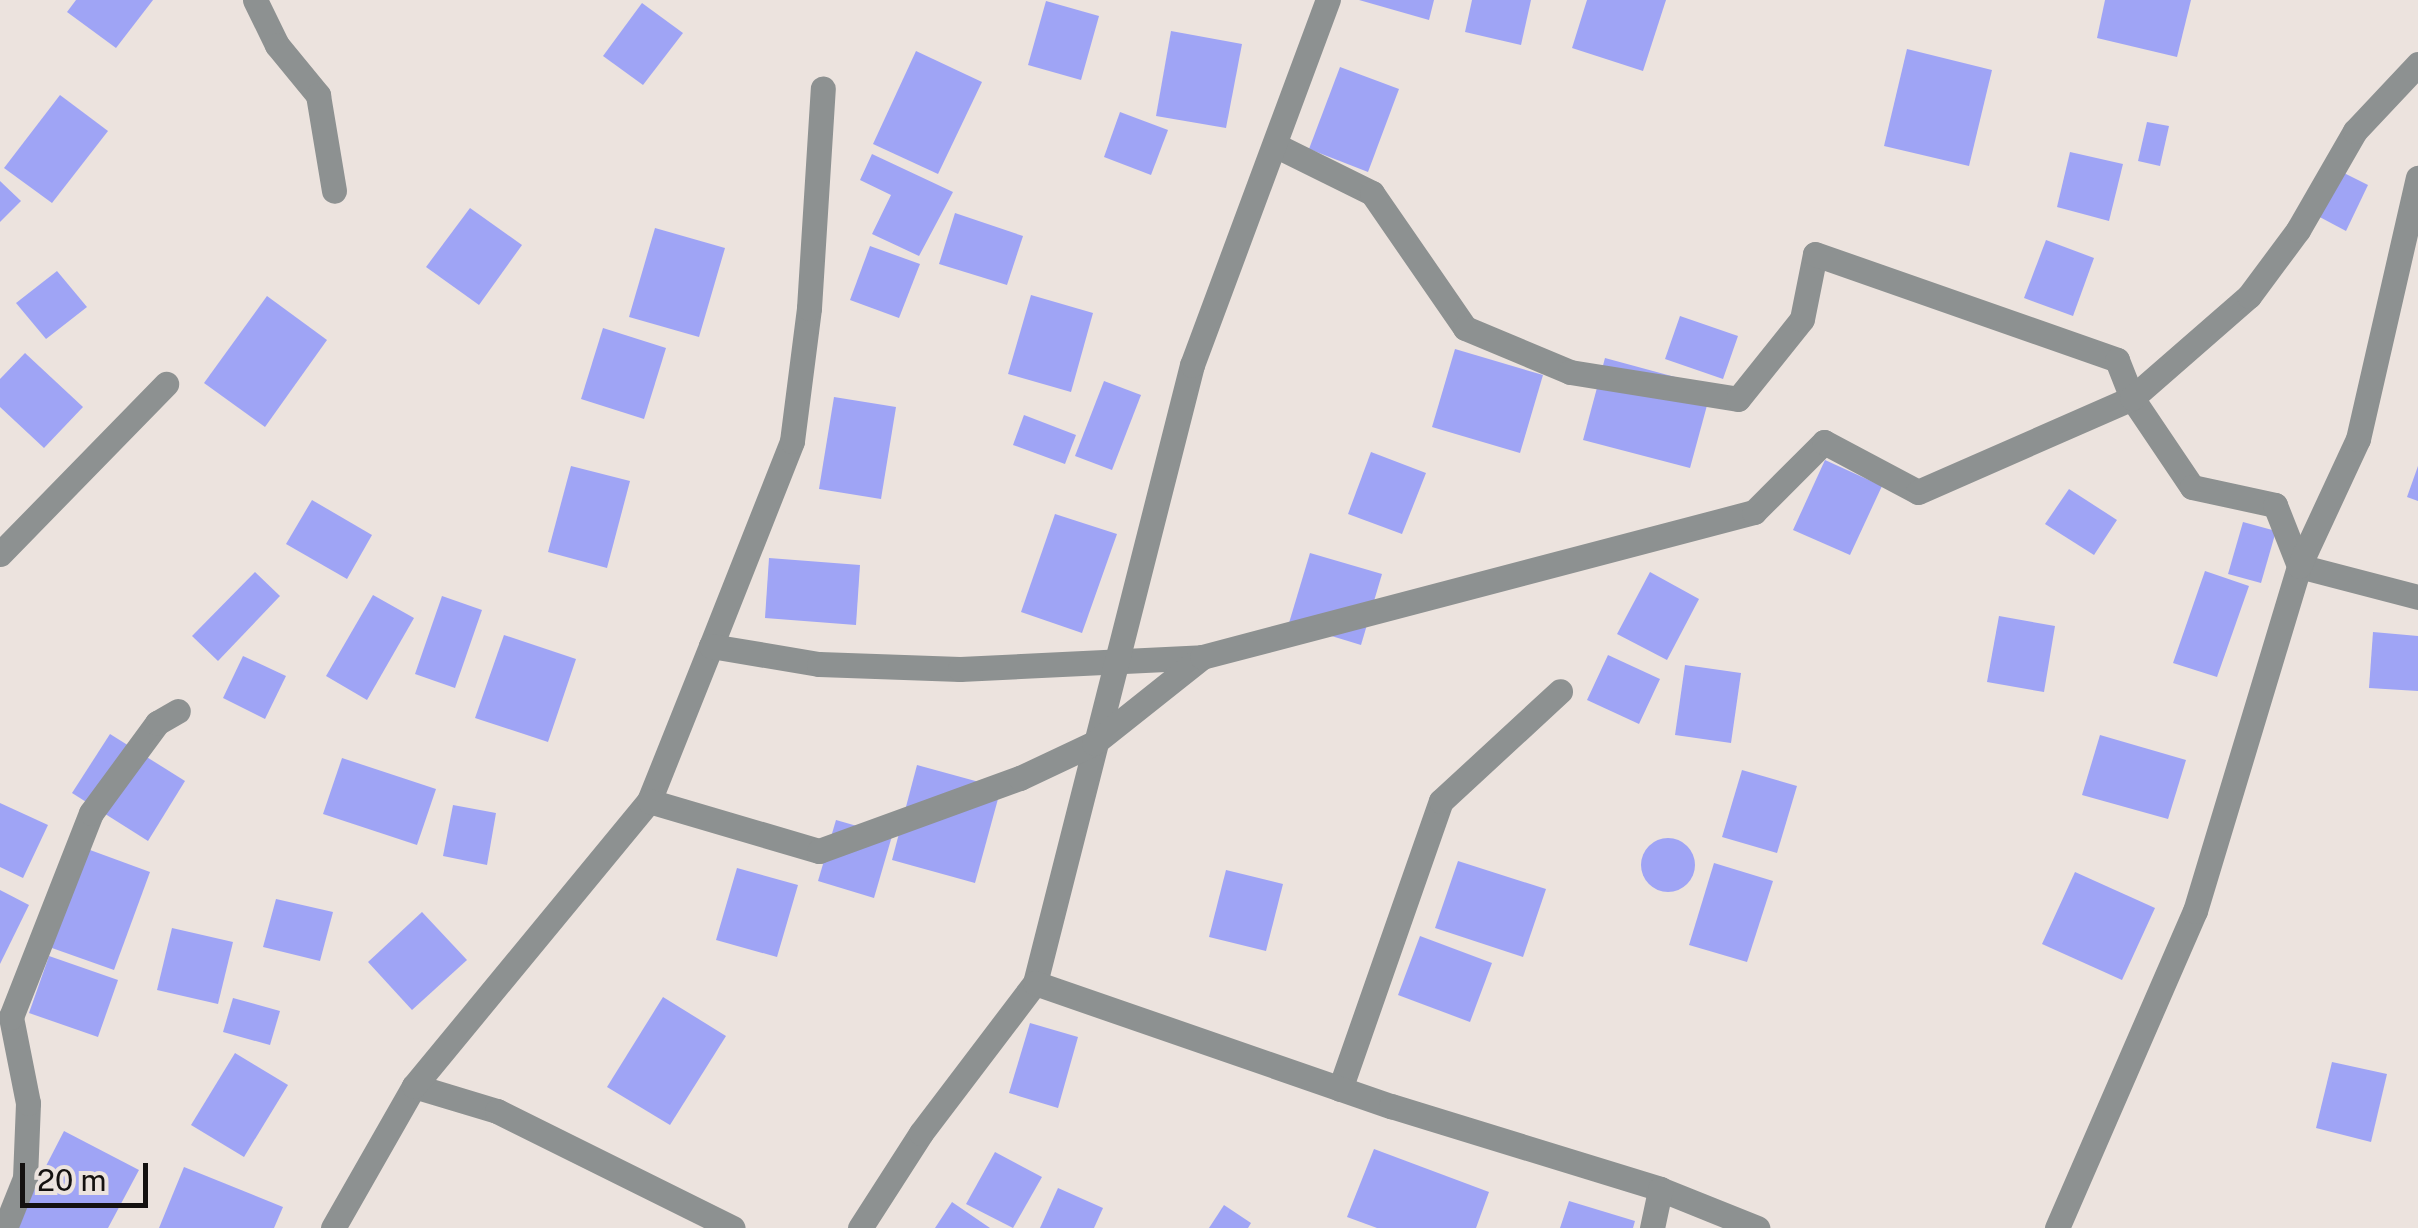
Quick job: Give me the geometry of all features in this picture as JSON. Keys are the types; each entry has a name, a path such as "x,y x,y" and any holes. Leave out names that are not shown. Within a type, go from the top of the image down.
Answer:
{"street":[{"path":"255,0 277,45 318,95 334,192"},
{"path":"860,1228 921,1134 1035,982 1192,365 1277,146 1328,0"},
{"path":"712,646 819,664 960,669 1202,658 1754,512 1824,442 1918,492 2132,398 2249,296 2298,230 2354,130 2418,64"},
{"path":"333,1228 414,1086 648,801 792,441 809,308 822,88"},
{"path":"1277,146 1372,193 1465,328 1570,372 1738,399 1802,319 1815,254 2117,360 2132,398 2192,486 2275,505 2298,566"},
{"path":"2057,1228 2195,911 2298,566 2358,439 2418,178"},
{"path":"0,554 166,384"},
{"path":"2298,566 2418,597"},
{"path":"648,801 819,851 1020,778 1094,743 1202,658"},
{"path":"1340,1089 1441,802 1560,691"},
{"path":"5,1228 25,1178 27,1122 11,1016 91,813 157,724 178,710"},
{"path":"1035,982 1340,1089 1660,1189 1757,1228"},
{"path":"414,1086 497,1111 733,1228"},
{"path":"1652,1228 1660,1189"}],"building":[{"path":"76,0 153,0 116,48 67,12"},
{"path":"1359,0 1434,0 1429,20"},
{"path":"1472,0 1531,0 1521,45 1465,32"},
{"path":"1587,0 1666,0 1643,71 1572,48"},
{"path":"2105,0 2191,0 2177,57 2097,38"},
{"path":"1046,1 1099,16 1081,80 1028,65"},
{"path":"642,3 683,33 643,85 603,56"},
{"path":"1171,31 1242,44 1226,128 1156,116"},
{"path":"1907,49 1992,70 1969,166 1884,146"},
{"path":"916,51 982,82 938,174 873,144"},
{"path":"1340,67 1399,89 1368,172 1309,149"},
{"path":"60,95 108,131 52,203 4,168"},
{"path":"1120,112 1168,130 1151,175 1104,157"},
{"path":"2147,122 2169,126 2160,166 2138,161"},
{"path":"2070,152 2123,164 2109,221 2057,207"},
{"path":"872,154 953,192 919,256 872,234 891,195 860,180"},
{"path":"2336,169 2368,185 2346,231 2314,214"},
{"path":"0,181 21,201 0,222"},
{"path":"470,208 522,245 479,305 426,267"},
{"path":"955,213 1023,236 1007,285 939,264"},
{"path":"655,228 725,248 699,337 629,317"},
{"path":"2046,240 2094,258 2073,316 2024,298"},
{"path":"870,246 920,264 899,318 850,300"},
{"path":"57,271 87,307 46,339 16,303"},
{"path":"1031,295 1093,313 1071,392 1008,374"},
{"path":"267,296 327,340 265,427 204,383"},
{"path":"1680,316 1738,336 1723,379 1665,359"},
{"path":"603,328 666,348 644,419 581,399"},
{"path":"1455,349 1543,375 1520,453 1432,427"},
{"path":"25,353 83,407 44,448 0,407 0,379"},
{"path":"1605,358 1712,387 1690,468 1583,440"},
{"path":"1104,381 1141,395 1112,470 1075,456"},
{"path":"834,397 896,407 881,499 819,489"},
{"path":"1024,415 1076,435 1065,464 1013,445"},
{"path":"1371,452 1426,473 1402,534 1348,514"},
{"path":"1825,460 1882,486 1850,555 1793,530"},
{"path":"571,466 630,481 607,568 548,552"},
{"path":"2418,466 2418,501 2407,497"},
{"path":"2069,489 2117,520 2094,555 2045,524"},
{"path":"312,500 372,535 347,579 286,544"},
{"path":"1055,514 1117,534 1082,633 1021,612"},
{"path":"2243,522 2276,531 2261,583 2228,574"},
{"path":"1310,553 1382,574 1361,645 1289,623"},
{"path":"769,558 860,565 856,625 765,618"},
{"path":"2205,571 2249,586 2217,677 2173,663"},
{"path":"255,572 280,596 218,661 192,636"},
{"path":"1650,572 1699,599 1667,660 1617,634"},
{"path":"373,595 414,618 367,700 326,676"},
{"path":"442,596 482,610 455,688 415,674"},
{"path":"1999,616 2055,626 2044,692 1987,682"},
{"path":"2373,632 2418,636 2418,691 2369,688"},
{"path":"504,635 576,659 548,742 475,718"},
{"path":"1608,655 1660,679 1639,724 1587,700"},
{"path":"243,656 286,676 265,719 223,698"},
{"path":"1685,665 1741,673 1731,743 1675,735"},
{"path":"110,734 185,781 148,841 72,793"},
{"path":"2100,735 2186,760 2168,819 2082,795"},
{"path":"342,758 436,789 417,845 323,814"},
{"path":"917,765 1001,788 975,883 892,860"},
{"path":"1742,770 1797,786 1777,853 1722,837"},
{"path":"0,803 48,825 23,878 0,867"},
{"path":"453,805 496,813 487,865 443,856"},
{"path":"836,820 892,836 874,898 818,881"},
{"path":"1668,838 1687,846 1695,865 1687,884 1668,892 1649,884 1641,865 1649,846"},
{"path":"71,843 150,872 114,970 35,942"},
{"path":"1458,861 1546,889 1523,957 1435,928"},
{"path":"1714,863 1773,881 1747,962 1689,945"},
{"path":"737,868 798,885 777,957 716,940"},
{"path":"1226,870 1283,884 1266,951 1209,937"},
{"path":"2075,872 2155,908 2122,980 2042,944"},
{"path":"0,890 29,905 0,964"},
{"path":"276,899 333,912 320,961 263,947"},
{"path":"422,912 467,960 412,1010 368,962"},
{"path":"172,928 233,942 218,1004 157,990"},
{"path":"1420,936 1492,963 1470,1022 1398,995"},
{"path":"49,956 118,980 98,1037 29,1013"},
{"path":"663,997 726,1036 670,1125 607,1087"},
{"path":"233,998 280,1011 270,1045 223,1032"},
{"path":"1030,1023 1078,1037 1058,1108 1009,1093"},
{"path":"235,1053 288,1085 244,1157 191,1125"},
{"path":"2332,1062 2387,1074 2371,1142 2316,1128"},
{"path":"64,1131 139,1170 108,1228 14,1228"},
{"path":"1374,1149 1489,1192 1476,1228 1377,1228 1347,1217"},
{"path":"995,1152 1042,1177 1013,1228 966,1204"},
{"path":"184,1167 283,1207 274,1228 159,1228"},
{"path":"1058,1188 1103,1208 1094,1228 1040,1228"},
{"path":"1569,1201 1635,1221 1633,1228 1560,1228"},
{"path":"952,1202 990,1228 935,1228"},
{"path":"1224,1205 1251,1223 1248,1228 1209,1228"}]}
